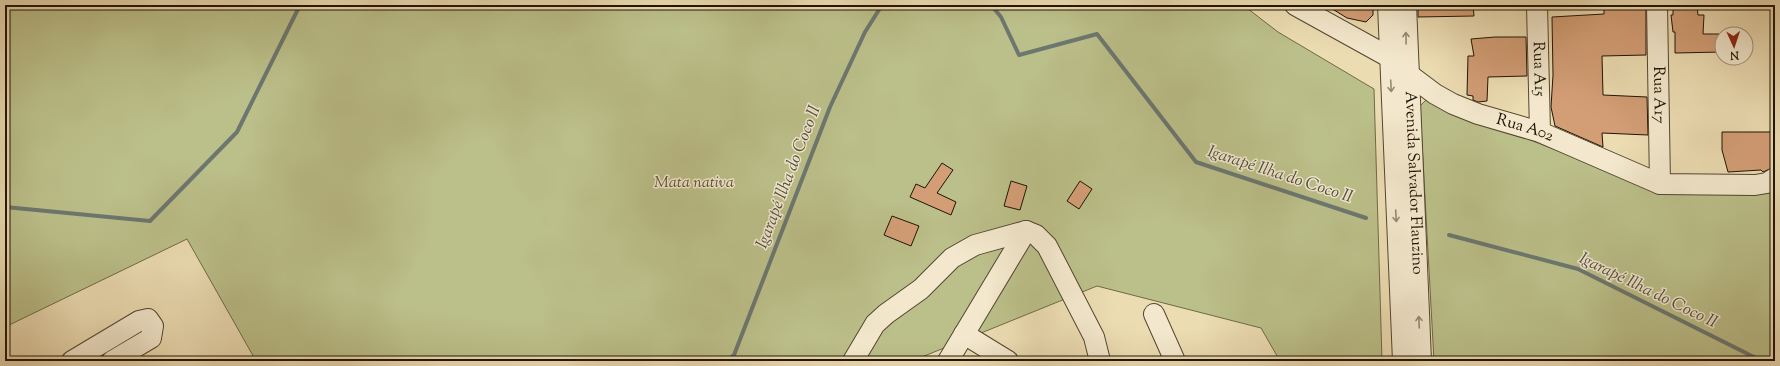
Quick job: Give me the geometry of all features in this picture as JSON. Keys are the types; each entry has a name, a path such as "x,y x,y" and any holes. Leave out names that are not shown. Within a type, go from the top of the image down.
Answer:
{"street":[{"name":"Rua A02","path":"1295,5 1389,57 1407,74 1435,94 1454,104 1478,114 1540,132 1660,184 1755,185 1768,183 1775,178"},
{"name":"Avenida Salvador Flauzino","path":"1388,5 1403,361"},
{"name":"Avenida Salvador Flauzino","path":"1406,5 1407,74 1421,361"},
{"name":"Rua A15","path":"1536,5 1540,132"},
{"name":"Rua A17","path":"1657,5 1660,184"},
{"path":"948,361 1026,231"},
{"path":"853,361 875,324 886,314 921,289 952,258 975,245 1026,231 1036,235 1047,246 1094,337 1100,361"},
{"path":"1154,314 1175,361"},
{"path":"72,361 139,321 148,319 153,326 151,338 112,361"},
{"path":"964,334 1008,361"}],"green space":[{"name":"Mata nativa","path":"5,5 1243,5 1278,32 1374,89 1382,361 1280,361 1261,328 1097,286 912,361 256,361 187,239 5,327"},
{"path":"1427,99 1659,191 1775,188 1775,361 1434,361 1420,106"}],"building":[{"path":"1326,5 1373,5 1373,15 1366,22 1347,18"},
{"path":"1418,5 1473,5 1474,16 1418,17"},
{"path":"1604,5 1646,5 1646,55 1602,56 1603,95 1647,97 1648,135 1602,133 1603,147 1555,126 1551,107 1553,75 1552,17 1604,14"},
{"path":"1673,5 1697,5 1698,15 1704,15 1703,34 1714,34 1714,52 1675,53 1675,32 1673,32 1671,15 1673,15"},
{"path":"1526,37 1527,76 1488,77 1487,101 1478,102 1473,100 1473,96 1467,95 1468,56 1474,56 1471,39"},
{"path":"1722,132 1772,132 1774,167 1763,172 1761,170 1728,172 1722,150"},
{"path":"942,163 953,170 937,193 956,202 951,215 910,197 916,184 925,188"},
{"path":"1011,181 1027,186 1020,210 1004,206"},
{"path":"1080,181 1092,189 1079,209 1067,201"},
{"path":"892,216 919,226 911,246 884,235"}],"waterway":[{"path":"5,207 150,221 237,132 300,5"},
{"name":"Igarapé Ilha do Coco II","path":"726,361 734,355 830,107 865,32 882,5"},
{"name":"Igarapé Ilha do Coco II","path":"991,5 1001,17 1019,55 1097,34 1196,162 1366,218"},
{"name":"Igarapé Ilha do Coco II","path":"1449,235 1578,269 1762,361"}]}
